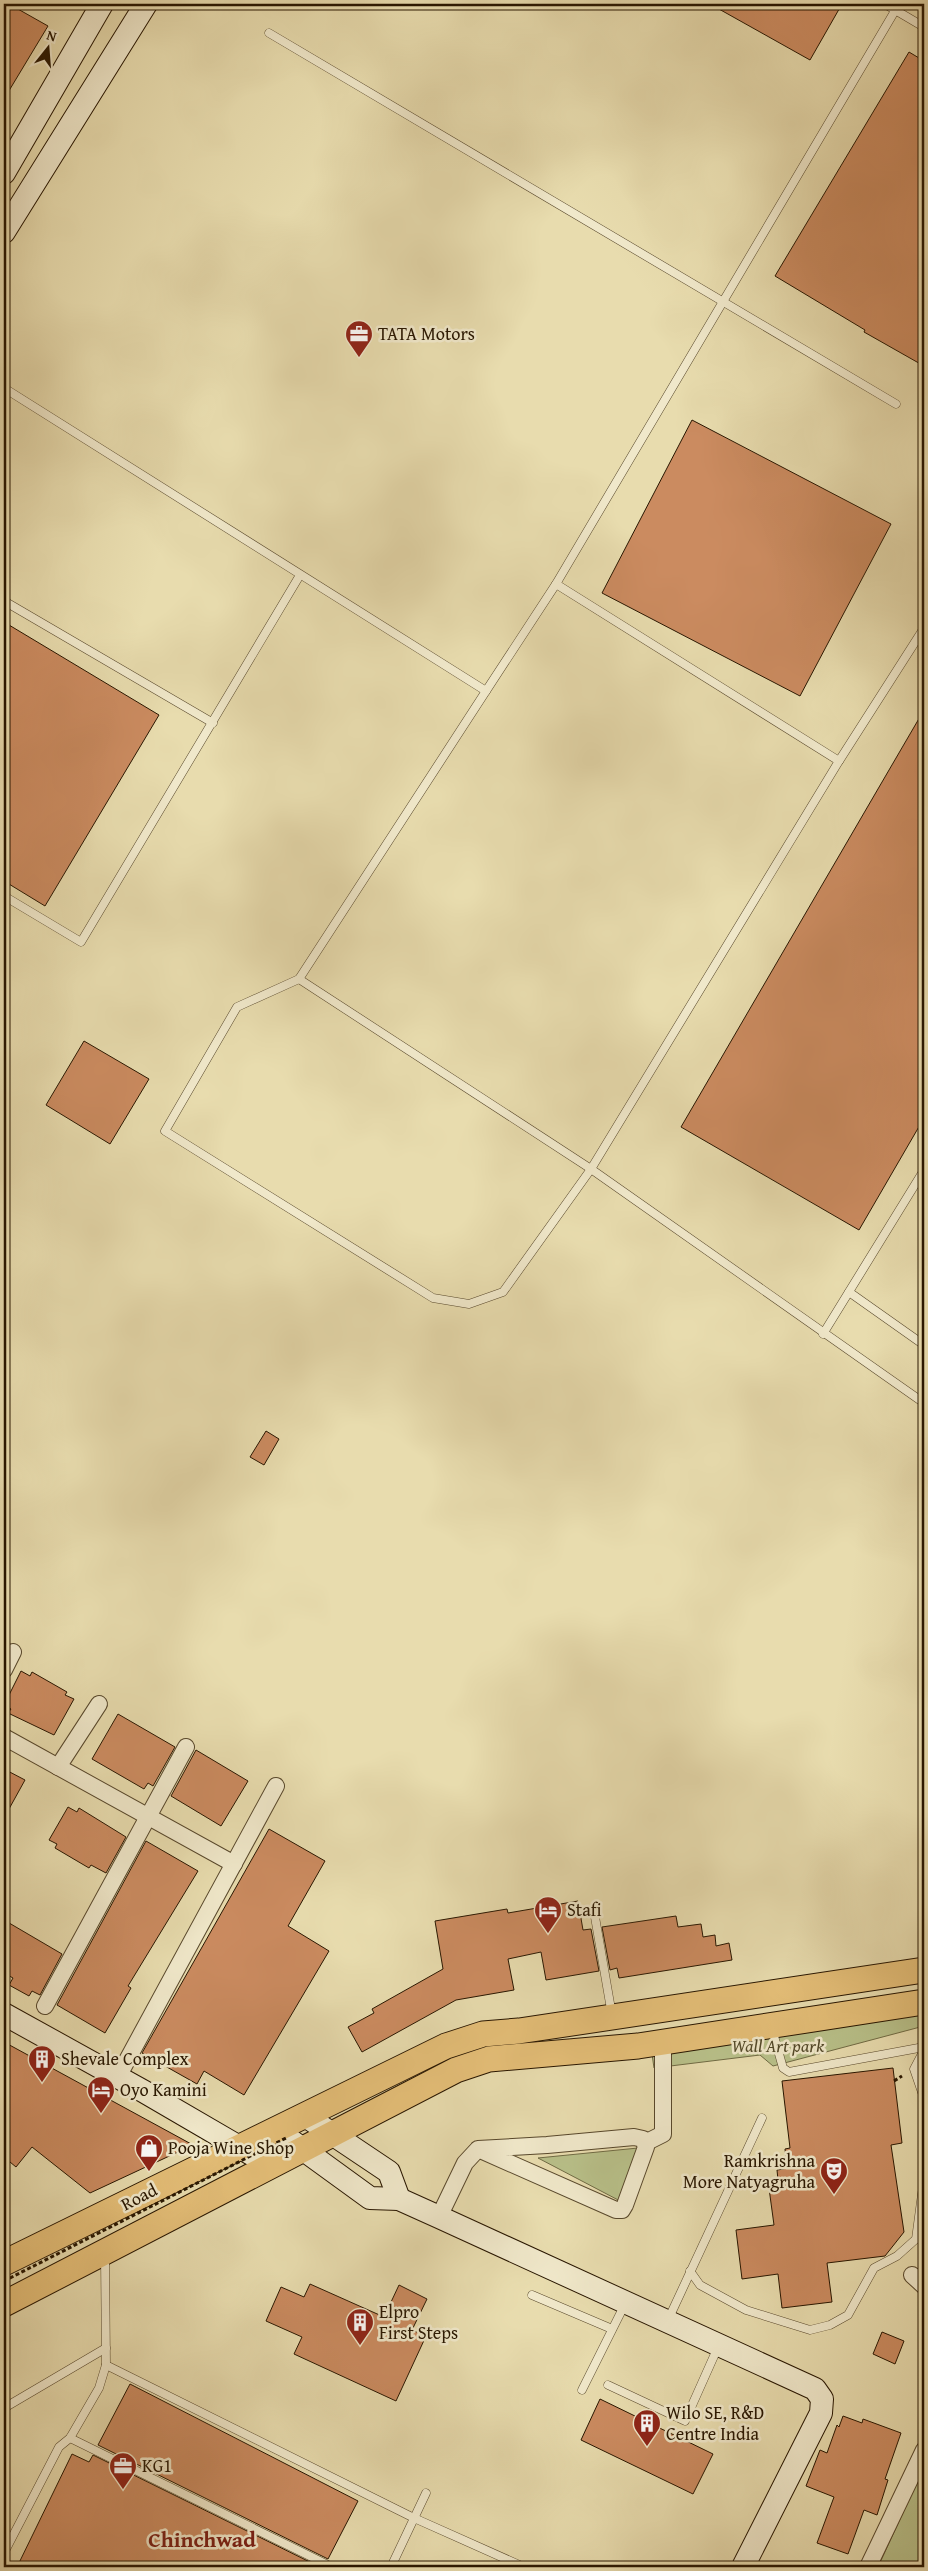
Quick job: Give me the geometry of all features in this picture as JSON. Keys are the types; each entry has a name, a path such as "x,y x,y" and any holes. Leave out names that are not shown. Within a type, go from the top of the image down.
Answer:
{"main road":[{"path":"4,2304 270,2166 304,2115 446,2046 483,2034 924,1970"},
{"path":"4,2263 240,2146 333,2134 456,2070 489,2059 638,2046 663,2040 771,2027 924,2002"}],"street":[{"path":"4,232 146,4"},
{"path":"4,173 96,6"},
{"path":"4,1670 14,1652"},
{"path":"58,1767 99,1704"},
{"path":"4,1737 234,1864"},
{"path":"44,2006 150,1817 186,1747"},
{"path":"118,2076 276,1786"},
{"path":"4,2014 118,2076 240,2146 270,2166"},
{"path":"645,2143 663,2134 663,2040"},
{"path":"304,2115 389,2172 398,2199"},
{"path":"439,2217 465,2163 478,2149 547,2146 634,2137 643,2139 646,2147 626,2205 622,2210 616,2210 478,2149"},
{"path":"287,2139 370,2198 398,2199 815,2389 823,2405 818,2422 743,2567"},
{"path":"868,2567 924,2450"}],"lane":[{"path":"885,4 897,7 924,27"},
{"path":"897,7 556,584 299,979 237,1007 165,1131 433,1298 469,1304 503,1292 591,1169 839,761 924,628"},
{"path":"269,33 722,303 896,404"},
{"path":"4,388 486,691"},
{"path":"4,896 81,942 300,575"},
{"path":"556,584 839,761"},
{"path":"4,601 213,723"},
{"path":"299,979 591,1169 823,1334 924,1403"},
{"path":"823,1334 924,1170"},
{"path":"849,1292 924,1344"},
{"path":"595,1917 612,2016"},
{"path":"771,2027 783,2068 789,2072 924,2049"},
{"path":"924,2049 914,2069 924,2098 924,2112"},
{"path":"667,2321 762,2118"},
{"path":"690,2272 700,2285 746,2310 810,2330 830,2325 848,2315 874,2268 897,2256 916,2238 924,2179"},
{"path":"4,2553 59,2447 70,2438 99,2388 106,2365 105,2252"},
{"path":"532,2295 612,2329"},
{"path":"582,2390 626,2302"},
{"path":"608,2385 685,2421 719,2345"},
{"path":"4,2408 106,2348"},
{"path":"106,2365 414,2518 524,2567"},
{"path":"70,2438 332,2567"},
{"path":"391,2567 426,2494"}],"path":[{"name":"Road","path":"4,2281 287,2139"}],"green space":[{"name":"Wall Art park","path":"924,2005 924,2026 773,2066 760,2055 654,2068 651,2047"},
{"path":"638,2148 622,2202 538,2158"},
{"path":"924,2467 924,2567 878,2567"}],"building":[{"path":"9,4 48,26 4,99 4,12"},
{"path":"710,4 842,4 810,60"},
{"path":"909,52 924,61 924,366 864,332 865,330 775,276"},
{"path":"692,420 891,524 800,696 602,593"},
{"path":"4,622 159,715 45,906 4,881"},
{"path":"924,710 924,1118 859,1230 681,1127"},
{"path":"84,1041 149,1079 110,1144 46,1105"},
{"path":"266,1431 279,1439 264,1465 250,1457"},
{"path":"21,1671 30,1676 32,1672 67,1692 65,1695 74,1699 54,1735 8,1713 11,1709 4,1705"},
{"path":"118,1714 175,1747 153,1786 148,1783 144,1789 92,1759"},
{"path":"196,1750 248,1781 221,1826 171,1796"},
{"path":"4,1769 25,1780 4,1818"},
{"path":"68,1807 77,1812 79,1808 126,1837 106,1873 91,1865 89,1868 55,1848 57,1844 49,1840"},
{"path":"269,1829 325,1861 288,1926 329,1951 244,2095 204,2071 197,2084 142,2053"},
{"path":"146,1841 198,1871 128,1986 131,1988 105,2033 57,2005"},
{"path":"578,1901 583,1930 591,1929 599,1971 546,1980 541,1952 508,1959 514,1990 456,2000 362,2052 348,2027 374,2013 372,2009 443,1969 435,1921 507,1909 508,1913"},
{"path":"676,1916 678,1927 701,1924 703,1937 715,1935 716,1946 729,1943 732,1960 619,1978 617,1968 610,1970 602,1927"},
{"path":"4,1920 62,1954 40,1995 32,1991 29,1996 9,1985 13,1978 4,1973"},
{"name":"Shevale Complex","path":"4,2042 193,2145 90,2193 32,2147 16,2167 4,2157"},
{"name":"Ramkrishna More Natyagruha","path":"893,2068 902,2143 891,2145 904,2232 885,2256 827,2263 832,2302 782,2308 778,2274 742,2279 736,2230 774,2225 768,2181 778,2180 777,2170 784,2169 782,2159 786,2159 785,2149 790,2148 782,2081"},
{"name":"Elpro First Steps","path":"310,2284 384,2317 399,2285 427,2299 412,2330 426,2336 396,2401 294,2354 302,2337 266,2321 281,2287 304,2297"},
{"path":"882,2332 904,2341 895,2364 873,2354"},
{"path":"130,2384 358,2501 328,2559 98,2445"},
{"name":"Wilo SE, R&D Centre India","path":"600,2399 713,2454 693,2494 581,2440"},
{"path":"843,2416 862,2423 863,2419 901,2433 885,2479 888,2480 877,2515 864,2510 848,2554 817,2543 834,2497 806,2486 820,2450 827,2453 837,2425 839,2427"},
{"path":"72,2454 89,2462 93,2455 320,2567 17,2567"}],"place":[{"name":"TATA Motors","path":"359,358"},
{"name":"Stafi","path":"548,1934"},
{"name":"Shevale Complex","path":"42,2083"},
{"name":"Oyo Kamini","path":"101,2114"},
{"name":"Pooja Wine Shop","path":"149,2172"},
{"name":"Ramkrishna More Natyagruha","path":"834,2195"},
{"name":"Elpro First Steps","path":"360,2346"},
{"name":"Wilo SE, R&D Centre India","path":"647,2447"},
{"name":"KG1","path":"123,2490"}],"district":[{"name":"Chinchwad","path":"202,2539"}]}
